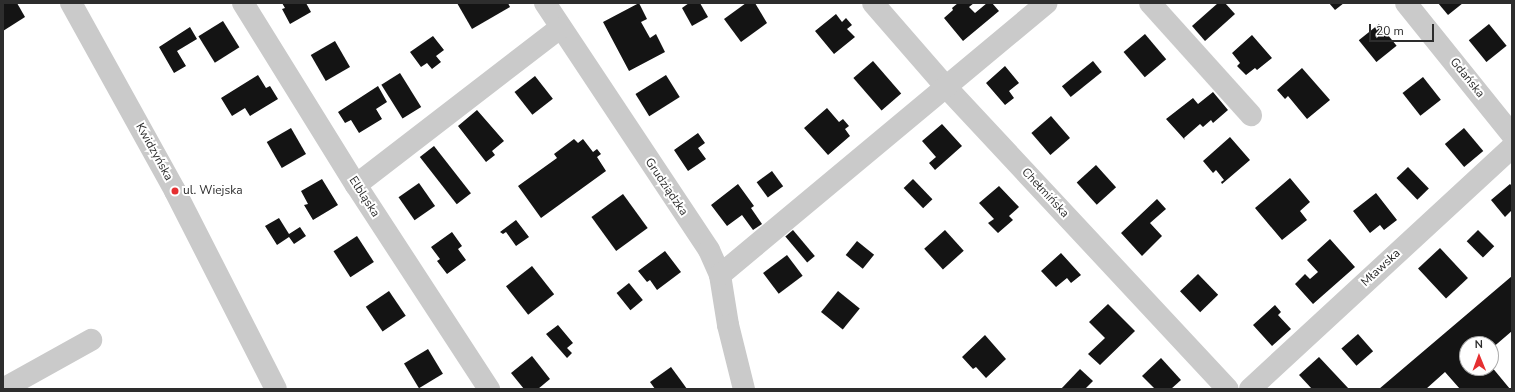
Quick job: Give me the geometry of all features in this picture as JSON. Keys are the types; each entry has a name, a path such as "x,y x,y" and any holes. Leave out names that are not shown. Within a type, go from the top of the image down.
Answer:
{"street":[{"name":"Kwidzyńska","path":"71,3 175,191 276,389"},
{"name":"Elbląska","path":"243,3 356,185 489,389"},
{"name":"Grudziądzka","path":"545,3 560,28 709,250 720,275 728,325 744,389"},
{"name":"Chełmińska","path":"873,3 946,87 1220,386"},
{"path":"720,275 1046,3"},
{"path":"1150,3 1251,115"},
{"name":"Gdańska","path":"1406,3 1512,134"},
{"path":"356,185 560,28"},
{"name":"Mławska","path":"1250,389 1512,147"},
{"path":"3,389 91,340"}],"building":[{"path":"3,3 17,3 25,17 3,31"},
{"path":"282,3 306,3 311,12 290,24 282,9 285,8"},
{"path":"457,3 508,3 510,7 472,29"},
{"path":"639,3 647,19 641,22 650,38 656,34 665,52 629,71 603,22"},
{"path":"689,3 700,3 708,17 692,26 682,8"},
{"path":"746,3 755,3 767,23 741,42 724,19"},
{"path":"958,3 974,3 969,7 975,13 987,3 992,3 999,11 963,41 944,18"},
{"path":"1218,3 1225,3 1235,14 1205,41 1192,26"},
{"path":"1329,3 1344,3 1335,10"},
{"path":"1438,3 1463,3 1448,15"},
{"path":"836,14 842,22 846,18 852,25 847,29 855,37 834,54 815,31"},
{"path":"223,21 239,47 215,63 198,36"},
{"path":"1379,24 1397,46 1376,62 1359,40"},
{"path":"1489,24 1507,46 1486,62 1469,40"},
{"path":"190,27 197,39 177,51 186,66 174,73 159,47"},
{"path":"1145,34 1166,59 1145,77 1124,52"},
{"path":"1252,35 1272,58 1257,70 1255,68 1246,75 1237,66 1240,63 1232,53"},
{"path":"433,36 444,50 436,56 441,62 432,69 427,63 421,67 410,52"},
{"path":"335,41 350,67 326,81 311,55"},
{"path":"873,61 901,93 882,111 853,78"},
{"path":"1093,61 1102,72 1071,97 1062,86"},
{"path":"1005,66 1019,83 1009,91 1014,98 1005,105 986,83"},
{"path":"1302,68 1330,100 1307,119 1288,96 1285,99 1277,90"},
{"path":"400,73 421,107 403,119 381,85"},
{"path":"258,75 266,88 270,86 278,99 250,116 245,108 232,116 221,98"},
{"path":"666,75 680,97 649,116 635,94"},
{"path":"535,76 553,99 532,115 515,92"},
{"path":"1423,77 1441,100 1420,116 1403,93"},
{"path":"378,86 387,102 376,109 382,119 359,133 351,120 345,123 338,112"},
{"path":"1213,92 1228,110 1213,123 1211,120 1203,127 1200,124 1184,138 1185,140 1166,119 1193,98 1198,104"},
{"path":"827,108 839,122 843,119 849,126 845,129 850,136 828,155 804,128"},
{"path":"477,110 504,141 492,151 495,155 486,162 458,126"},
{"path":"1051,116 1070,138 1050,155 1031,133"},
{"path":"942,124 962,146 935,170 929,163 936,157 922,141"},
{"path":"291,128 306,154 282,168 267,142"},
{"path":"1464,128 1483,151 1464,167 1445,144"},
{"path":"698,133 705,143 698,148 706,159 688,171 674,150"},
{"path":"1230,137 1250,160 1222,184 1221,182 1224,180 1216,170 1213,173 1203,161"},
{"path":"574,139 578,143 583,139 593,152 597,149 601,154 597,157 606,171 541,218 518,186 557,158 554,154"},
{"path":"434,146 471,193 457,204 420,157"},
{"path":"1096,165 1116,187 1097,205 1077,182"},
{"path":"1408,167 1429,189 1417,200 1396,178"},
{"path":"772,171 783,186 768,198 757,182"},
{"path":"1290,178 1310,202 1300,211 1307,220 1282,240 1255,208"},
{"path":"322,179 338,205 313,220 304,205 308,204 301,191"},
{"path":"913,179 932,199 923,208 904,188"},
{"path":"419,183 435,206 415,220 399,197"},
{"path":"738,184 754,206 751,208 762,224 753,230 742,215 727,226 711,205"},
{"path":"1510,184 1512,186 1512,210 1505,217 1491,200"},
{"path":"999,186 1019,207 1009,216 1013,220 998,233 988,223 994,219 979,203"},
{"path":"1376,193 1397,220 1384,230 1380,225 1370,233 1353,211"},
{"path":"623,194 648,228 616,251 591,217"},
{"path":"1157,199 1166,209 1150,223 1162,236 1142,256 1121,233"},
{"path":"279,218 289,234 300,227 306,236 294,244 289,237 277,245 265,226"},
{"path":"516,220 529,237 516,246 506,232 503,234 500,232"},
{"path":"793,230 815,256 807,262 785,236"},
{"path":"945,230 964,251 943,270 924,249"},
{"path":"1478,230 1494,246 1483,258 1467,241"},
{"path":"452,232 462,246 458,249 466,260 447,274 437,261 440,259 431,247"},
{"path":"357,236 374,262 350,277 334,251"},
{"path":"1330,239 1355,267 1313,304 1295,284 1305,274 1310,279 1318,272 1307,260"},
{"path":"857,241 874,255 863,269 846,255"},
{"path":"1440,248 1468,278 1446,298 1418,268"},
{"path":"665,251 681,272 657,290 650,280 647,282 638,271"},
{"path":"1061,253 1081,275 1071,283 1067,278 1056,287 1041,271"},
{"path":"787,255 803,276 779,294 763,273"},
{"path":"532,266 554,294 528,315 506,286"},
{"path":"1198,274 1218,295 1200,312 1180,291"},
{"path":"1512,276 1512,331 1499,342 1499,336 1459,336 1459,376 1499,376 1510,389 1460,389 1445,372 1426,389 1379,389"},
{"path":"629,283 643,300 630,310 617,293"},
{"path":"389,291 406,316 383,332 366,307"},
{"path":"838,291 860,309 843,330 821,312"},
{"path":"1108,304 1135,331 1100,365 1088,354 1105,338 1089,322"},
{"path":"1275,305 1281,312 1278,315 1291,329 1272,346 1253,325"},
{"path":"558,325 573,343 567,348 572,353 567,358 546,334"},
{"path":"1358,334 1373,351 1356,366 1341,348"},
{"path":"985,335 1006,359 986,378 976,367 973,369 962,357"},
{"path":"428,349 443,374 419,388 404,363"},
{"path":"532,356 550,379 538,389 524,389 511,373"},
{"path":"1319,357 1349,389 1312,389 1299,375"},
{"path":"1161,358 1181,380 1171,389 1155,389 1142,376"},
{"path":"671,367 687,389 655,389 650,382"},
{"path":"1080,369 1093,381 1085,389 1061,389"}],"place":[{"name":"ul. Wiejska","path":"175,191"}]}
